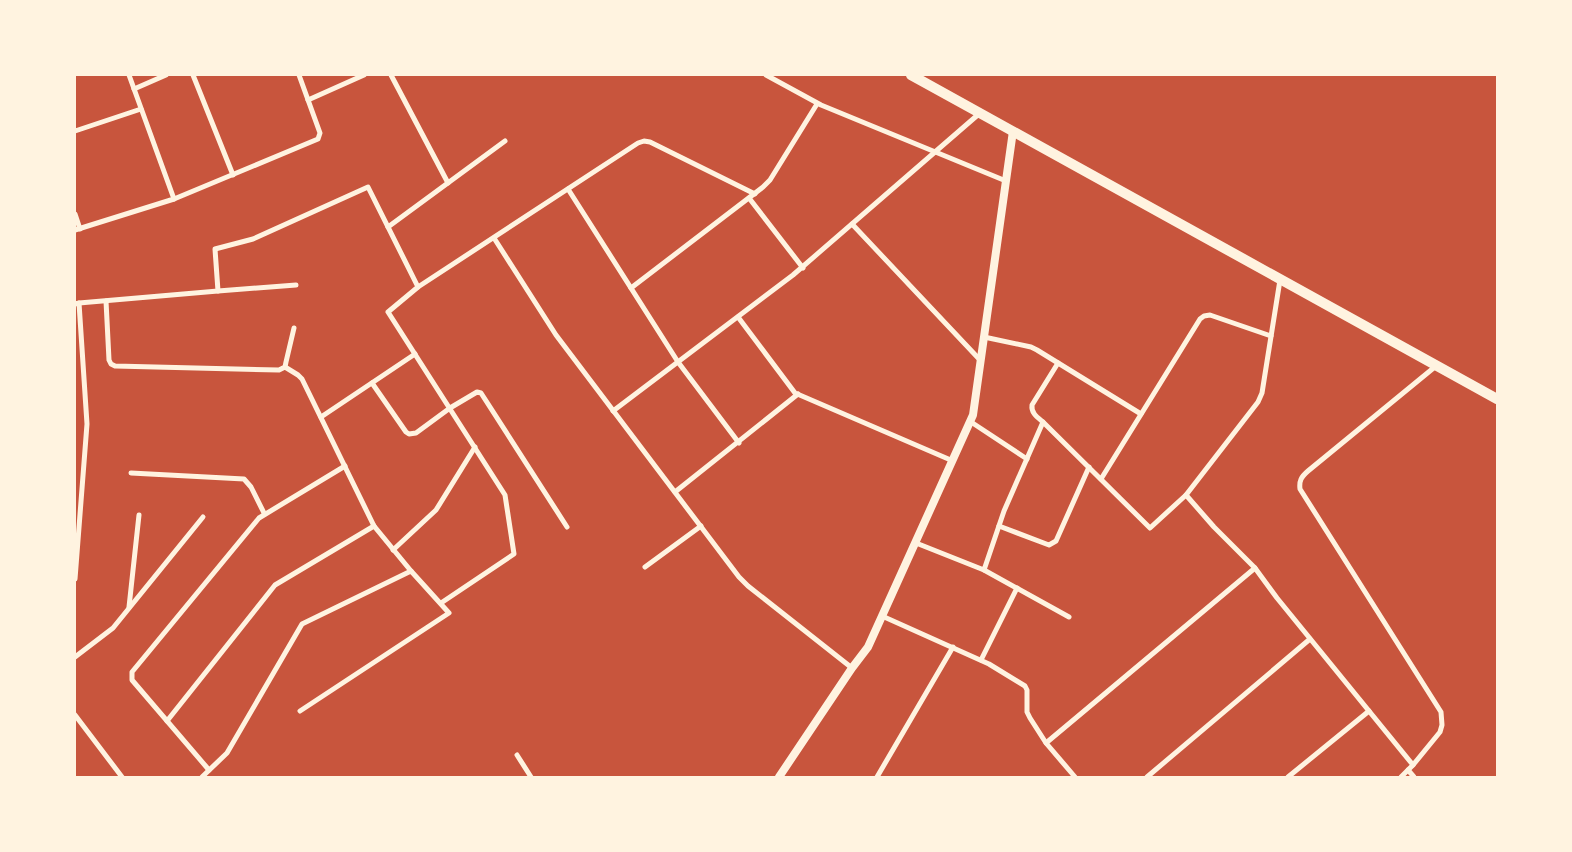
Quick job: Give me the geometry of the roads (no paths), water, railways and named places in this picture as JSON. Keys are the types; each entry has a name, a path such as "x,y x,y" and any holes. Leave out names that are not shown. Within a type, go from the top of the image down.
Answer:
{"highway":[{"path":"911,75 1497,399"}],"street":[{"path":"129,75 174,199"},
{"path":"134,89 166,75"},
{"path":"193,75 233,175"},
{"path":"75,214 78,230 174,199 318,139 320,133 299,75"},
{"path":"308,100 364,75"},
{"path":"391,75 448,183"},
{"path":"766,75 818,104 1006,181"},
{"path":"631,288 755,194 770,180 818,104"},
{"path":"75,131 141,109"},
{"path":"613,411 803,268 980,113"},
{"path":"779,777 868,647 974,415 1013,131"},
{"path":"388,227 505,141"},
{"path":"440,603 514,554 505,495 388,312 418,287 638,143 644,141 650,142 755,194"},
{"path":"218,291 215,249 253,239 368,187 418,287"},
{"path":"568,189 678,362 739,443"},
{"path":"749,198 803,268"},
{"path":"852,224 981,361"},
{"path":"494,238 551,328 743,582 852,668"},
{"path":"1058,363 1032,405 1033,413 1150,528 1186,495 1258,402 1262,393 1280,280"},
{"path":"75,579 87,424 77,304 296,285"},
{"path":"106,301 109,360 115,366 279,370 285,366 294,328"},
{"path":"1101,479 1197,323 1204,316 1210,315 1271,336"},
{"path":"738,317 792,390 953,461"},
{"path":"984,338 1031,347 1141,414"},
{"path":"321,417 415,354"},
{"path":"1400,777 1413,765 1440,732 1442,725 1441,712 1300,489 1299,482 1302,476 1436,365"},
{"path":"285,366 302,379 374,526 411,571 449,612 300,711"},
{"path":"372,384 409,434 416,433 450,408 477,392 481,392 567,527"},
{"path":"675,492 739,443 798,394"},
{"path":"971,422 1027,459"},
{"path":"984,570 1004,511 1043,422"},
{"path":"393,550 436,510 474,447"},
{"path":"209,770 132,680 132,672 264,513 345,466"},
{"path":"999,526 1049,545 1053,544 1089,467"},
{"path":"131,473 240,478 248,482 264,513"},
{"path":"1186,495 1214,527 1255,568 1310,639 1413,765"},
{"path":"129,608 139,515"},
{"path":"75,657 108,633 203,517"},
{"path":"168,721 275,585 374,526"},
{"path":"645,567 700,526"},
{"path":"916,543 984,570 1069,616"},
{"path":"1046,743 1255,568"},
{"path":"202,777 227,753 302,624 411,571"},
{"path":"981,660 1016,588"},
{"path":"882,616 981,660 1025,686 1027,690 1027,712 1046,743 1075,777"},
{"path":"1147,777 1310,639"},
{"path":"877,777 953,647"},
{"path":"1288,777 1369,711"},
{"path":"75,714 122,777"},
{"path":"517,755 531,777"},
{"path":"1408,770 1414,777"}]}
